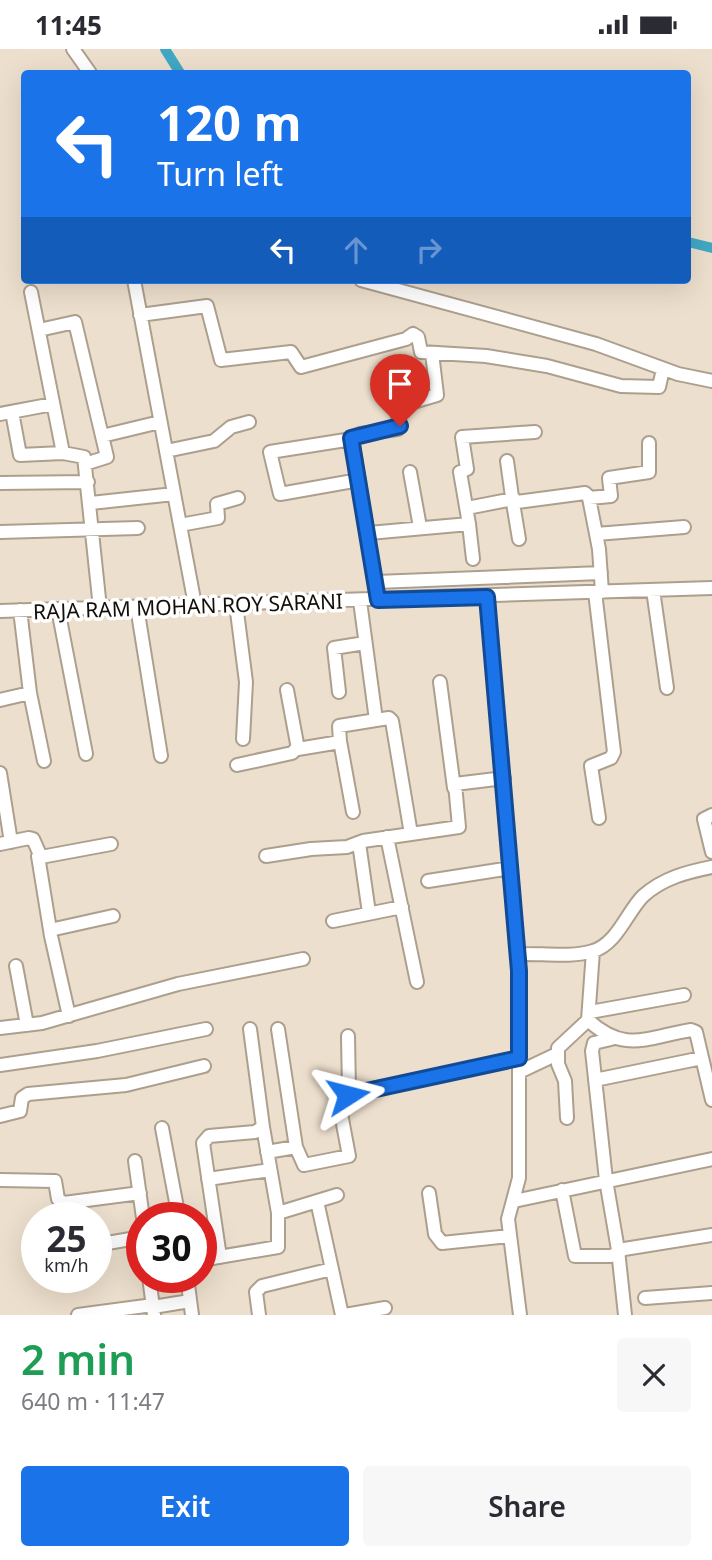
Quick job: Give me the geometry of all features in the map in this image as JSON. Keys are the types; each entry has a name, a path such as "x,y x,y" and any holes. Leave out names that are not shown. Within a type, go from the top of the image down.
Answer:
{"street":[{"path":"73,49 88,70"},
{"path":"135,284 195,605"},
{"path":"376,284 596,344 663,369 712,381"},
{"path":"31,292 63,453"},
{"path":"140,315 207,306 220,360 291,352 301,367 406,339 413,334 418,337 419,351 508,359 547,366 591,380 644,388 661,386 663,369"},
{"path":"39,330 72,321 77,324 107,457 85,464"},
{"path":"359,481 280,494 277,492 271,452 399,428 396,407 437,395 432,353"},
{"path":"53,404 6,413 20,455 82,454 91,502 100,608"},
{"path":"102,436 160,422"},
{"path":"166,451 214,441 231,427 249,422"},
{"path":"473,559 460,472 467,469 462,437 535,432"},
{"path":"351,438 369,533 378,600"},
{"path":"589,497 611,496 609,478 649,472 649,443"},
{"path":"508,461 519,540"},
{"path":"410,472 420,527"},
{"path":"0,483 88,482"},
{"path":"467,508 513,498 521,502 585,493 589,497 601,573 599,592 614,752 611,758 592,766 598,818"},
{"path":"91,502 174,494"},
{"path":"180,525 218,518 217,504 239,498"},
{"path":"369,533 469,524"},
{"path":"596,534 684,527"},
{"path":"0,532 138,528"},
{"path":"376,582 601,573"},
{"name":"RAJA RAM MOHAN ROY SARANI","path":"0,607 20,610 100,608 712,588"},
{"path":"653,590 667,688"},
{"path":"487,597 505,778 518,954 519,1178 508,1219 520,1315"},
{"path":"359,601 376,720"},
{"path":"236,604 246,682 243,739"},
{"path":"137,607 161,756"},
{"path":"58,609 86,754"},
{"path":"20,610 30,694 44,761"},
{"path":"340,692 334,648 365,643"},
{"path":"265,856 346,847 387,837 459,827 440,682"},
{"path":"287,690 297,748"},
{"path":"0,700 30,694"},
{"path":"352,812 339,726 389,718 411,834"},
{"path":"237,765 292,753 297,748 341,741"},
{"path":"0,773 5,843 33,839 69,1016"},
{"path":"454,788 455,784 463,781 505,778"},
{"path":"712,815 704,819 712,852"},
{"path":"387,837 417,982"},
{"path":"359,843 369,913"},
{"path":"38,856 111,844"},
{"path":"518,954 593,951 620,929 637,903 654,887 684,873 712,867"},
{"path":"428,881 511,868"},
{"path":"333,921 402,907"},
{"path":"50,930 113,916"},
{"path":"593,951 589,1016 611,1039"},
{"path":"0,1028 69,1016 177,984 303,959"},
{"path":"16,966 27,1025"},
{"path":"567,1118 565,1081 557,1054 560,1044 589,1016 684,995"},
{"path":"0,1065 97,1051 206,1028"},
{"path":"217,1257 278,1247 278,1213 250,1029"},
{"path":"278,1029 296,1147 304,1165 349,1156 339,1103 348,1095 519,1058"},
{"path":"625,1315 619,1252 606,1180 592,1046 611,1039 623,1041 691,1030 696,1032 711,1094"},
{"path":"348,1036 348,1095"},
{"path":"519,1072 557,1054"},
{"path":"595,1080 702,1058"},
{"path":"0,1116 20,1111 22,1098 28,1094 126,1085 204,1066"},
{"path":"220,1257 203,1143 205,1139 255,1132 263,1127"},
{"path":"162,1128 176,1202"},
{"path":"267,1152 296,1147"},
{"path":"514,1201 712,1159"},
{"path":"135,1161 141,1202"},
{"path":"208,1179 270,1170"},
{"path":"0,1180 55,1181 58,1199 64,1203 140,1193"},
{"path":"562,1190 575,1256 619,1252 711,1236"},
{"path":"429,1193 435,1234 442,1243 510,1236"},
{"path":"278,1213 337,1195"},
{"path":"317,1201 344,1315 385,1308"},
{"path":"259,1315 256,1292 262,1286 332,1269"},
{"path":"189,1293 192,1315"},
{"path":"645,1298 712,1293"},
{"path":"78,1315 153,1309 190,1301"}],"waterway":[{"path":"165,49 178,70"},
{"path":"691,243 712,248"}],"route":[{"path":"348,1095 519,1058 519,971 500,720 487,597 378,600 372,549 351,438 360,434 398,429 400,426"}]}
